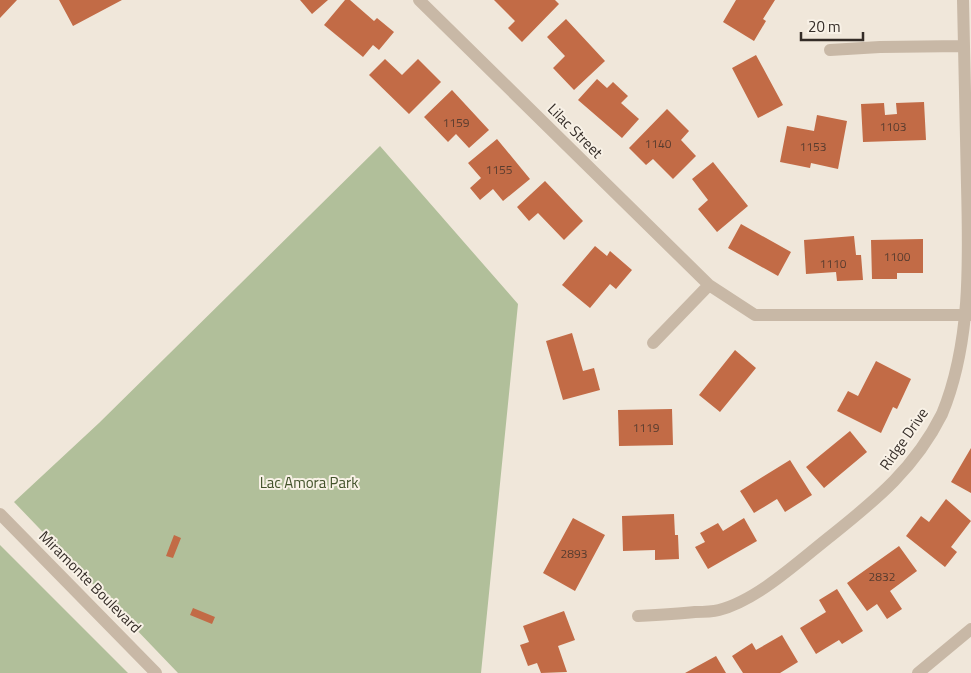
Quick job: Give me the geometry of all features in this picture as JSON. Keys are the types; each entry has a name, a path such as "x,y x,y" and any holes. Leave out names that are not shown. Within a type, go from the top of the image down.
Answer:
{"street":[{"name":"Lilac Street","path":"419,0 709,285 755,315 969,315"},
{"name":"Ridge Drive","path":"638,616 718,610 743,600 773,582 875,501 906,469 931,435 952,392 964,354 969,315 970,281 963,0"},
{"path":"830,50 880,47 964,46"},
{"path":"654,343 709,285"},
{"name":"Miramonte Boulevard","path":"0,514 156,673"},
{"path":"926,671 971,629"}],"green space":[{"name":"Lac Amora Park","path":"380,146 518,304 481,673 178,673 14,502 99,423"},
{"path":"0,545 128,673 0,673"}],"building":[{"path":"0,0 17,0 0,18"},
{"path":"59,0 122,0 73,26"},
{"path":"300,0 328,0 312,14"},
{"path":"345,0 350,0 374,21 377,18 394,32 379,50 373,45 363,57 324,25"},
{"path":"494,0 555,0 559,4 522,42 508,28 515,21"},
{"path":"736,0 775,0 763,19 766,21 754,41 723,22"},
{"path":"566,19 605,61 574,90 553,68 565,56 547,37"},
{"path":"756,55 783,105 758,118 732,68"},
{"path":"385,59 402,75 418,59 441,82 409,114 369,75"},
{"path":"597,79 607,88 613,82 628,96 621,103 639,119 622,138 578,100"},
{"path":"452,90 489,130 469,148 456,134 448,142 424,117"},
{"path":"924,102 926,140 863,142 861,104 884,103 885,115 897,114 896,103"},
{"path":"667,109 689,131 681,140 696,156 673,179 653,159 646,165 629,148"},
{"path":"817,115 847,121 838,169 811,163 810,168 780,162 787,126 814,131"},
{"path":"497,139 530,179 503,201 493,189 480,200 470,188 481,178 468,163"},
{"path":"713,162 748,206 717,232 698,209 708,200 692,179"},
{"path":"545,181 583,221 564,240 538,213 529,221 517,207"},
{"path":"741,224 791,252 778,276 728,248"},
{"path":"854,236 856,255 861,255 863,280 837,281 836,272 806,274 804,240"},
{"path":"923,239 923,273 897,273 897,279 872,279 871,240"},
{"path":"595,246 607,256 610,251 632,270 616,289 610,284 590,308 562,285"},
{"path":"572,333 583,371 594,368 600,390 563,400 546,341"},
{"path":"735,350 756,368 720,412 699,395"},
{"path":"876,361 911,379 897,409 893,407 881,433 837,411 848,391 858,396"},
{"path":"672,409 673,445 619,446 618,410"},
{"path":"850,431 867,452 824,488 806,467"},
{"path":"971,448 971,493 951,482"},
{"path":"790,460 812,495 785,512 777,499 754,513 740,491"},
{"path":"946,499 971,521 951,547 957,552 945,567 906,536 921,516 929,522"},
{"path":"674,514 675,535 678,535 679,559 655,560 655,550 623,551 622,516"},
{"path":"573,518 605,535 575,591 543,573"},
{"path":"744,518 757,541 708,569 695,547 705,542 700,533 718,523 723,531"},
{"path":"174,535 181,538 173,558 166,556"},
{"path":"899,546 917,571 890,591 902,609 887,619 877,604 867,611 847,583"},
{"path":"837,589 863,631 842,644 839,640 816,654 800,628 826,612 819,600"},
{"path":"193,608 215,617 212,624 190,615"},
{"path":"564,611 575,640 558,646 567,672 541,673 537,663 528,666 520,645 529,642 523,626"},
{"path":"782,635 798,662 780,673 743,673 732,656 752,643 756,650"},
{"path":"716,656 726,673 685,673"}]}
